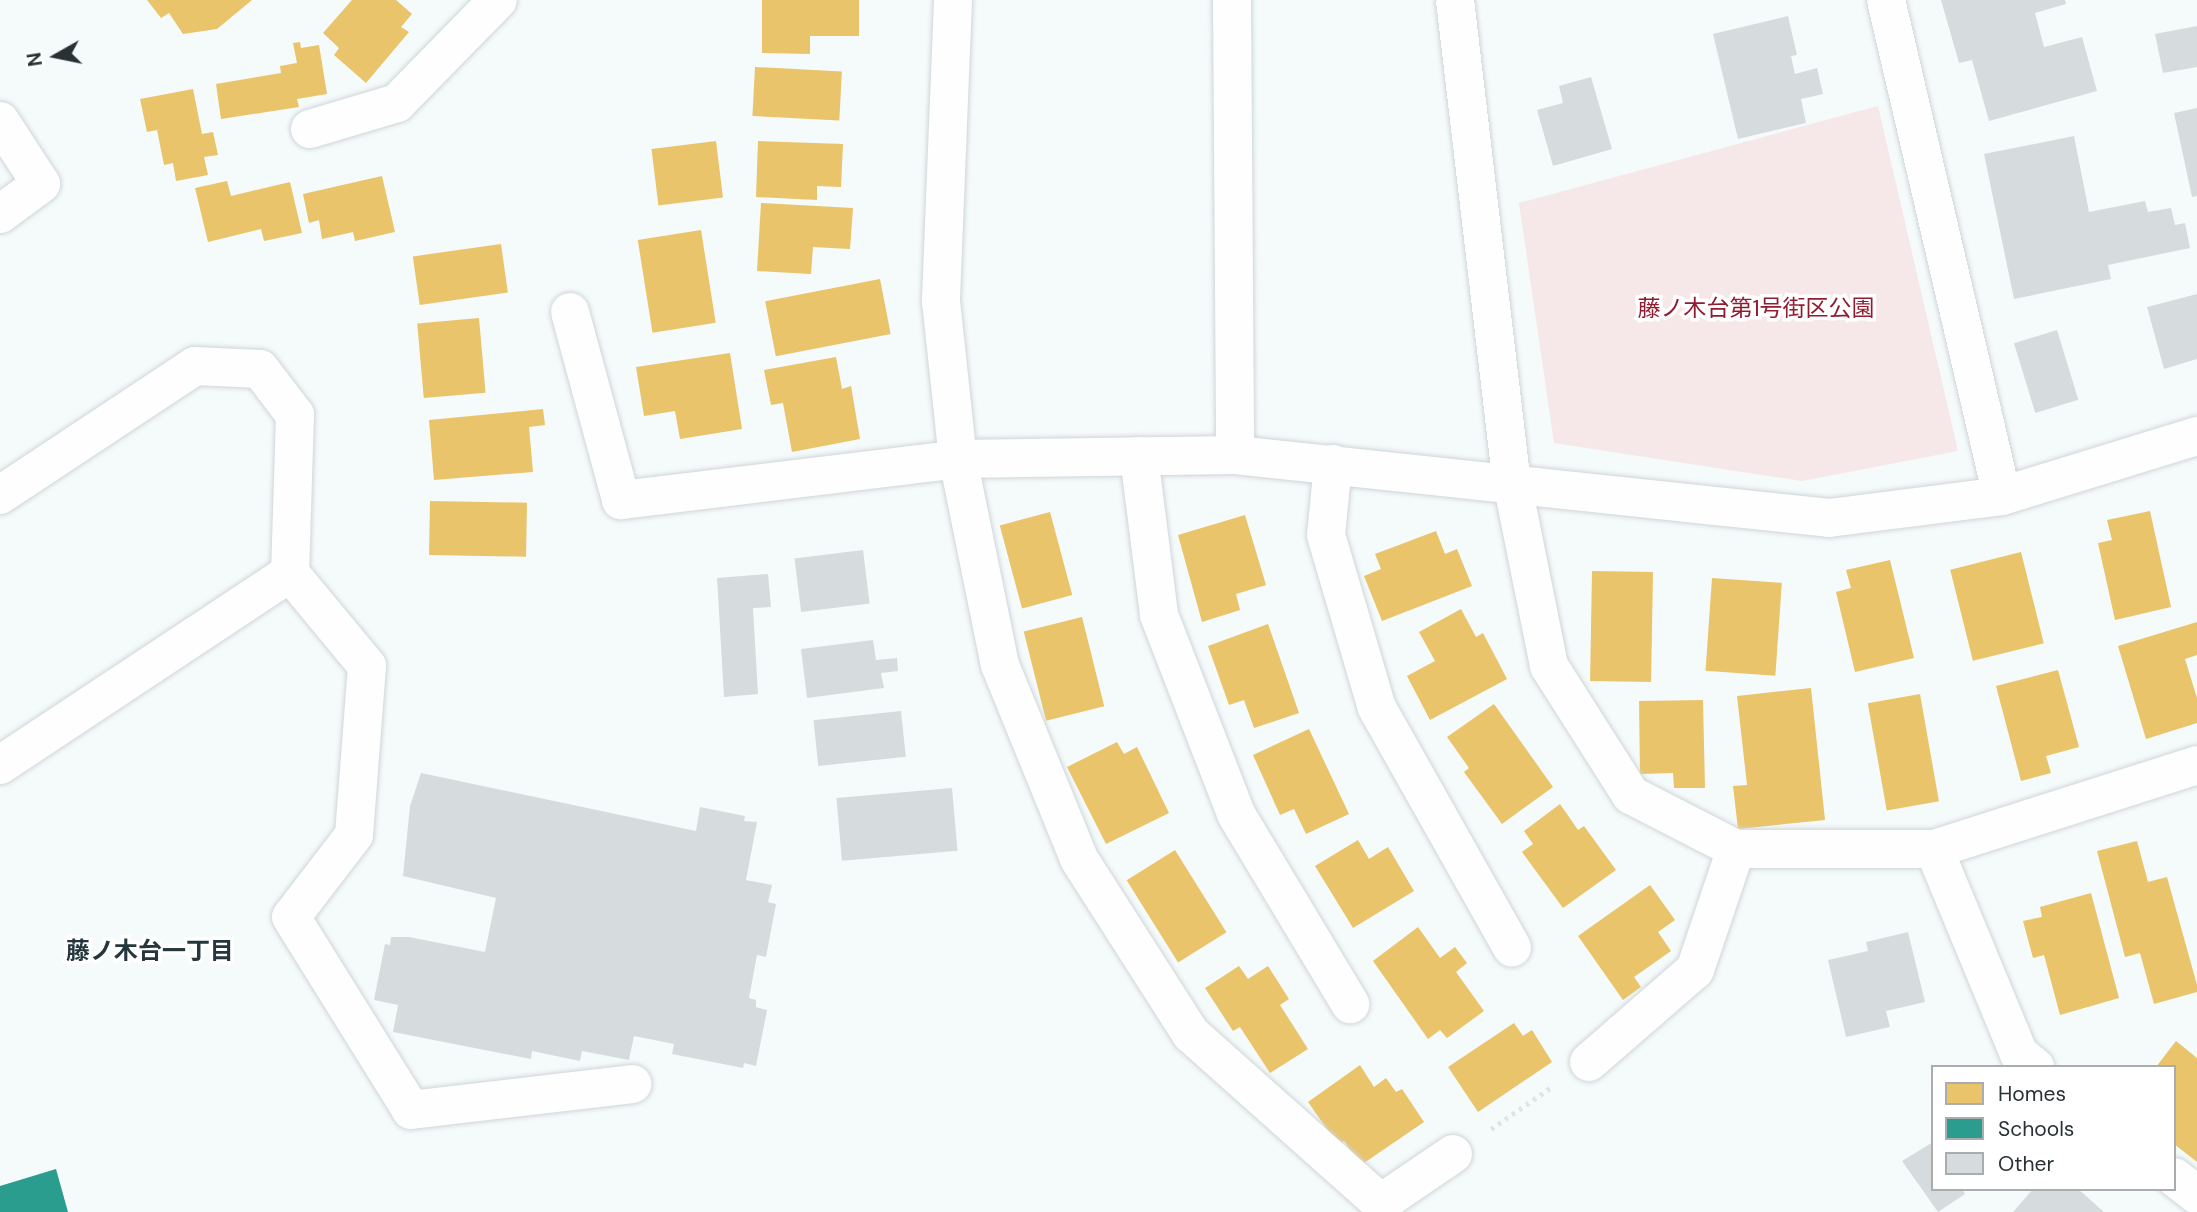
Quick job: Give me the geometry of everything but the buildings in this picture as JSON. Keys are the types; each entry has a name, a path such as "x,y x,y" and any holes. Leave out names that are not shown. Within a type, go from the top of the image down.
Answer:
{"street":[{"path":"310,129 397,103 498,0"},
{"path":"953,0 941,301 958,459 1000,665 1079,859 1191,1034 1381,1207 1453,1154"},
{"path":"1232,0 1235,455"},
{"path":"1455,0 1512,482 1549,666 1631,795 1736,849 1934,849 2197,765"},
{"path":"1886,0 2002,496"},
{"path":"0,121 41,184 0,214"},
{"path":"570,312 621,500 958,459 1235,455 1512,482 1829,518 2002,496 2197,436"},
{"path":"0,495 195,366 260,369 295,415 290,573 367,666 355,835 291,917 411,1110 632,1084"},
{"path":"1139,456 1159,615 1236,814 1350,1004"},
{"path":"1334,464 1326,535 1377,708 1512,948"},
{"path":"0,765 290,573"},
{"path":"1589,1062 1695,970 1736,849"},
{"path":"1934,849 2019,1054 2033,1065"},
{"path":"2176,1179 2197,1195"}],"path":[{"path":"1453,1154 1589,1062"}],"green space":[{"name":"藤ノ木台第1号街区公園","path":"1878,106 1958,451 1802,481 1554,443 1519,203"}],"district":[{"name":"藤ノ木台一丁目","path":"150,951"}]}
